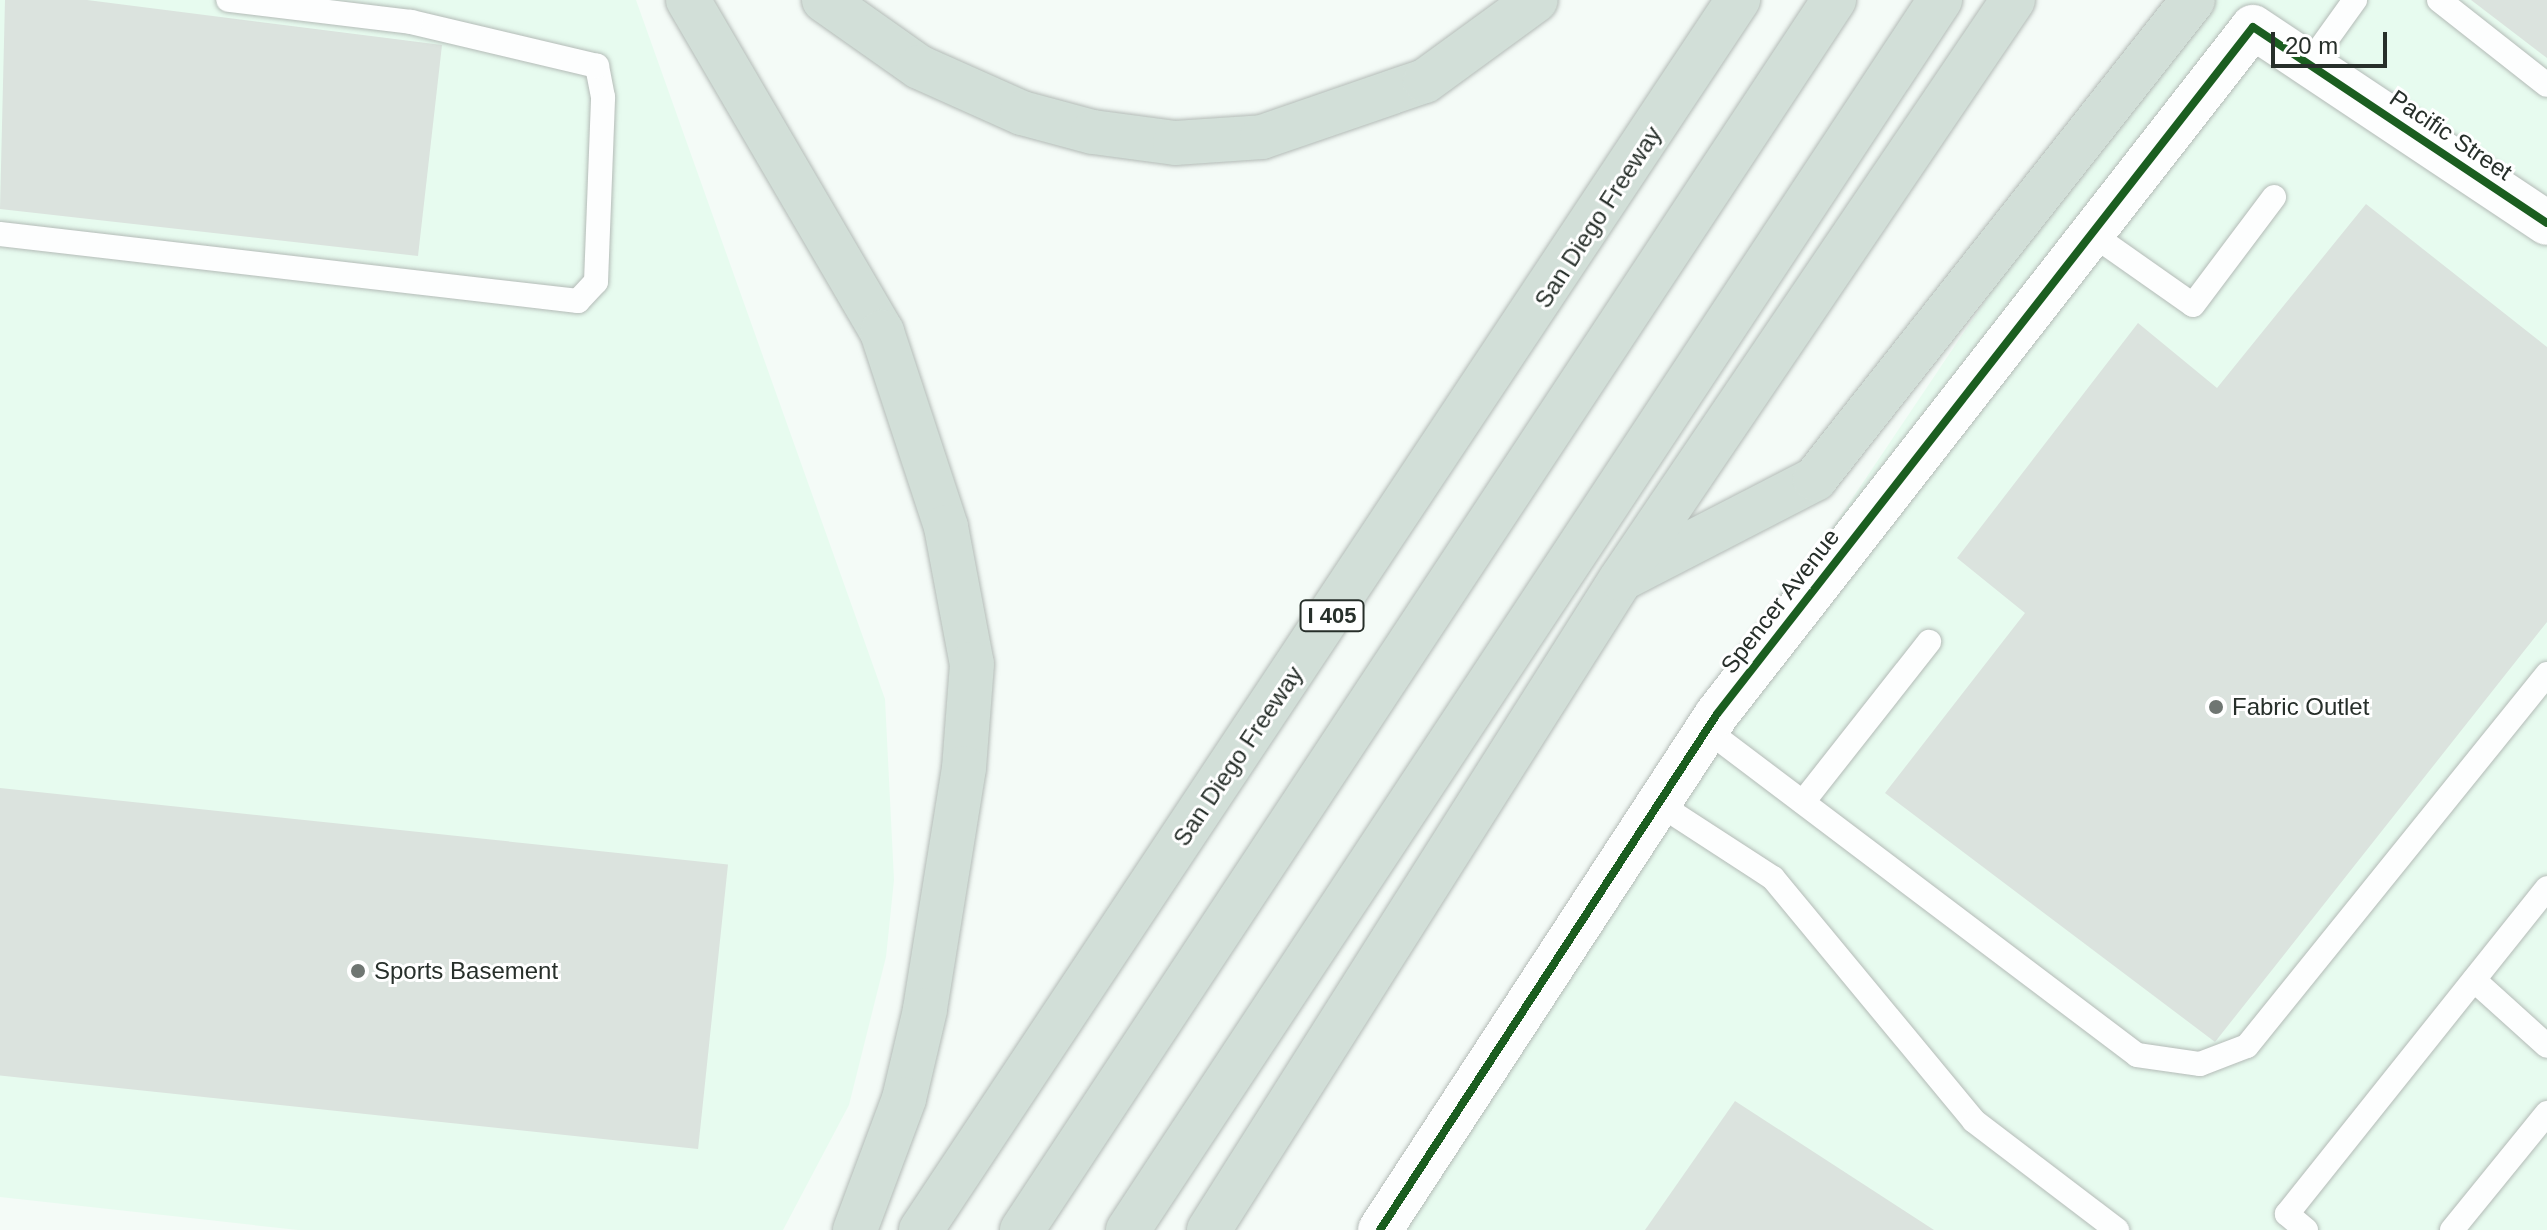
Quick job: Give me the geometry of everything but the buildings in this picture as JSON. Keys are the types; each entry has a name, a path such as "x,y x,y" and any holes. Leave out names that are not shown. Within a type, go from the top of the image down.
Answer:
{"highway":[{"path":"688,0 882,332 946,527 972,664 960,798 925,1010 904,1099 855,1230"},
{"path":"824,0 919,67 1022,113 1093,132 1175,143 1262,137 1425,81 1536,0"},
{"name":"San Diego Freeway","path":"921,1230 1738,0"},
{"path":"1022,1230 1834,0"},
{"path":"1128,1230 1940,0"},
{"path":"1209,1230 1621,579 2013,0"},
{"path":"1621,579 1815,479 2193,0"}],"street":[{"name":"Pacific Street","path":"2253,27 2547,223"},
{"name":"Spencer Avenue","path":"1380,1230 1707,730 2253,27"}],"lane":[{"path":"0,234 578,301 596,282 603,97 597,66 411,22 228,0"},
{"path":"2309,64 2355,0"},
{"path":"2439,0 2547,85"},
{"path":"2092,234 2193,305 2274,197"},
{"path":"1803,802 1929,642"},
{"path":"1707,730 2137,1055 2200,1064 2247,1046 2547,674"},
{"path":"1659,804 1773,878 1974,1121 2117,1230"},
{"path":"2306,1230 2287,1214 2547,888"},
{"path":"2474,980 2547,1046"},
{"path":"2452,1230 2547,1113"}],"shaded area":[{"path":"0,0 636,0 885,699 894,880 886,957 849,1105 783,1230 298,1230 0,1197"},
{"path":"2187,0 2547,0 2547,1230 1361,1230"}],"cycle path":[{"path":"1380,1230 1717,714 2253,27 2547,223"}],"place":[{"name":"Fabric Outlet","path":"2216,707"},
{"name":"Sports Basement","path":"358,971"}]}
